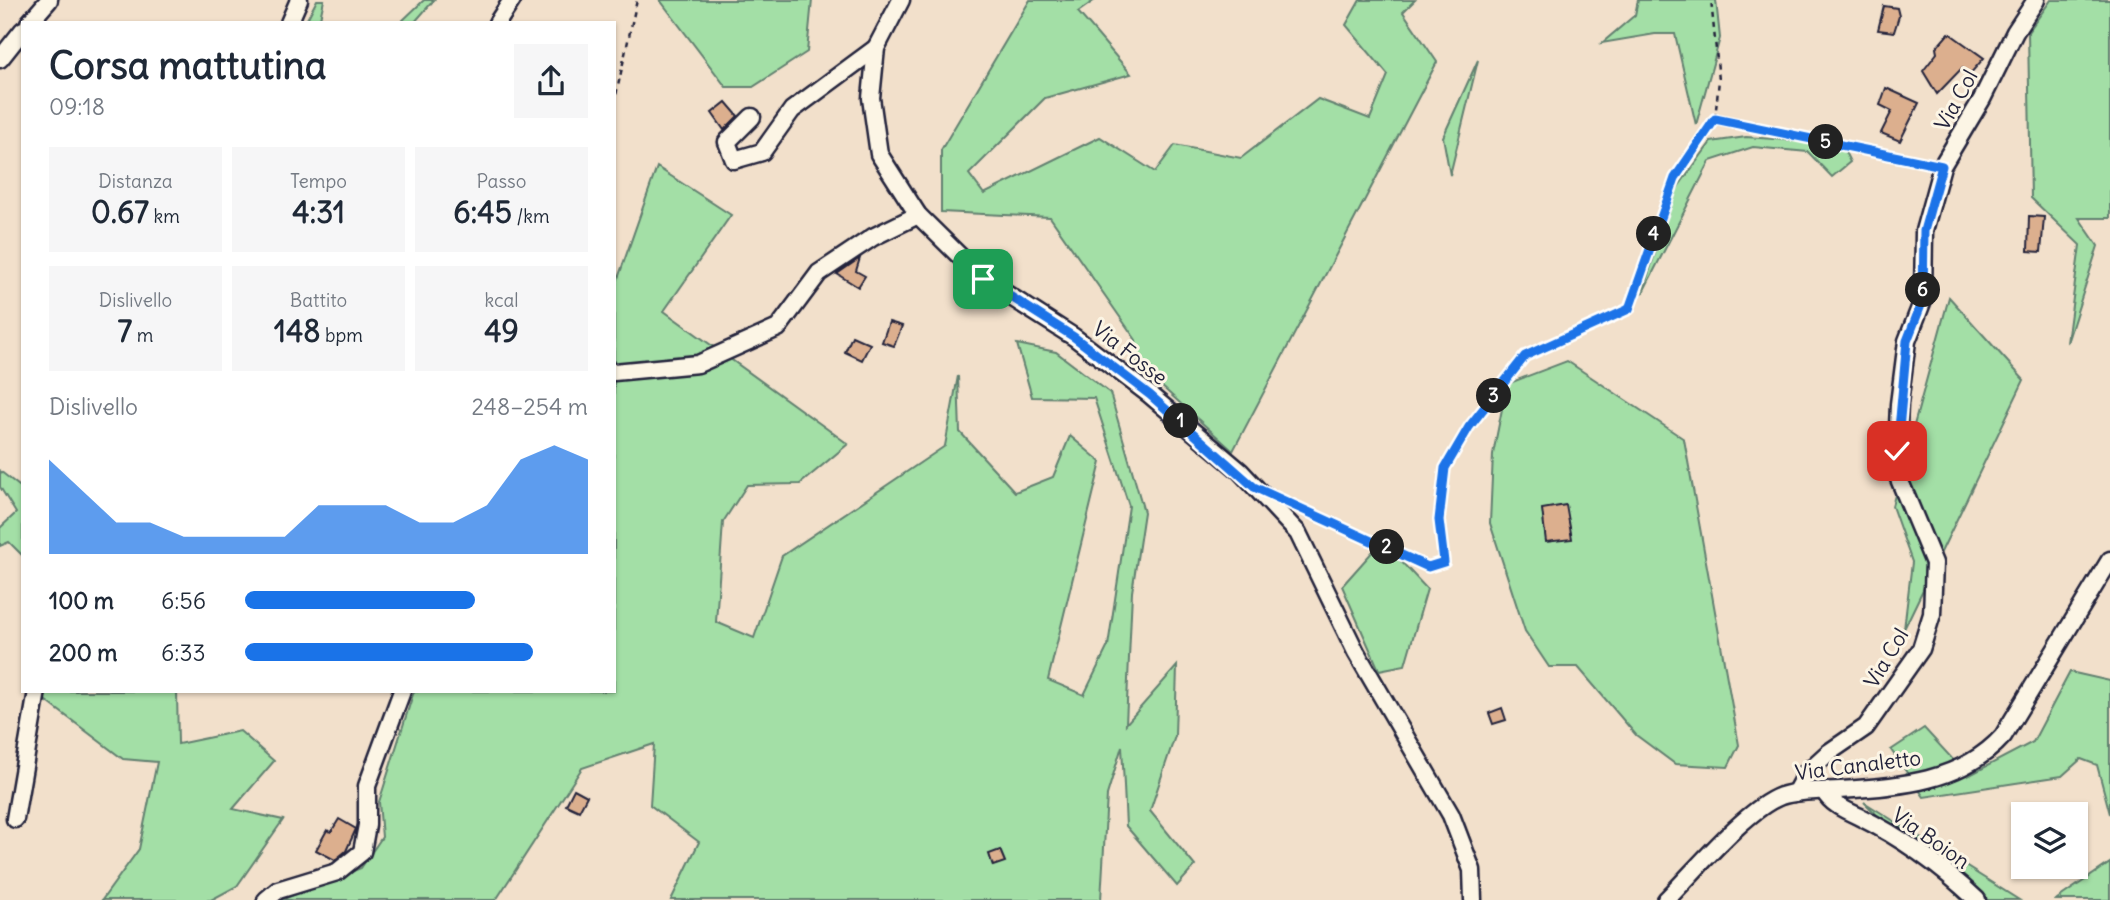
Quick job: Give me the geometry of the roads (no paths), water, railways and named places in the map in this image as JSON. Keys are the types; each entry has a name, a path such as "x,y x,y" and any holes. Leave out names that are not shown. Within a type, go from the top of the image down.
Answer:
{"street":[{"path":"31,21 49,0"},
{"path":"290,21 299,0"},
{"path":"498,21 512,0"},
{"name":"Via Fosse","path":"901,0 876,48 871,98 879,154 918,215 983,279 1074,337 1150,395 1240,471 1298,533 1356,652 1451,815 1472,870 1473,900"},
{"name":"Via Col","path":"1795,793 1806,773 1866,727 1921,649 1932,614 1934,563 1899,479 1897,451 1907,341 1923,300 1924,231 1942,166 1982,99 2015,32 2036,0"},
{"path":"0,59 21,33"},
{"path":"751,117 727,142 734,160 762,152 792,110 876,48"},
{"path":"616,372 698,364 778,328 819,273 873,237 918,215"},
{"name":"Via Canaletto","path":"1666,900 1748,818 1772,801 1795,793 1884,788 1920,781 1968,764 1994,746 2110,560"},
{"path":"15,820 37,693"},
{"path":"266,900 278,890 337,872 362,852 367,825 367,786 401,693"},
{"name":"Via Boion","path":"1824,791 1828,799 1897,835 1946,871 1977,900"}]}
